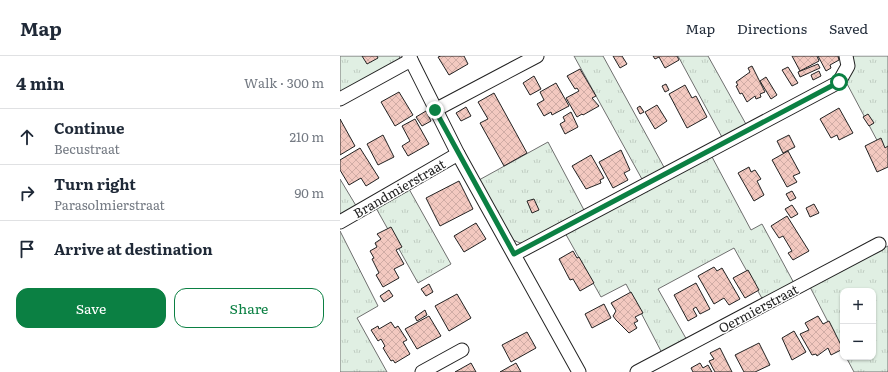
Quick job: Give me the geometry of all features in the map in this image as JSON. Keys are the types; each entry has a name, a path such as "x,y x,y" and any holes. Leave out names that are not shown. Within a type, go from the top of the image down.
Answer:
{"street":[{"path":"435,110 537,56"},
{"path":"514,254 839,82 848,66 846,56"},
{"path":"340,98 410,58 458,154 578,372"},
{"name":"Brandmierstraat","path":"340,222 458,154"},
{"name":"Oermierstraat","path":"637,372 879,244"},
{"path":"422,372 462,350"}],"green space":[{"path":"340,56 400,56 398,63 340,96"},
{"path":"574,56 603,56 665,169 643,181"},
{"path":"678,56 708,56 747,126 723,139"},
{"path":"850,56 888,56 888,161 845,80"},
{"path":"548,142 584,210 526,242 520,243 513,240 479,180"},
{"path":"711,155 751,230 762,224 795,285 764,302 734,248 658,289 688,342 663,355 626,284 601,297 564,231"},
{"path":"340,179 358,209 340,219"},
{"path":"409,189 451,264 418,283 376,208"},
{"path":"340,231 378,306 357,318 387,372 340,372"},
{"path":"888,246 888,372 854,372 848,360 876,360 876,288 840,288 840,345 810,287"}],"building":[{"path":"362,56 377,56 378,58 367,64"},
{"path":"464,56 468,64 449,75 438,57"},
{"path":"613,56 622,56 627,64 620,68"},
{"path":"653,56 677,56 679,60 665,68 659,57 655,59"},
{"path":"792,56 817,56 819,61 800,71"},
{"path":"818,56 838,56 839,60 830,65 831,68 826,71"},
{"path":"818,64 820,68 800,77 798,72"},
{"path":"752,66 765,92 760,94 761,97 756,99 755,96 747,102 742,93 740,94 736,86 738,85 736,82 750,72 748,68"},
{"path":"788,67 798,83 792,86 782,70"},
{"path":"580,69 596,96 592,98 599,106 577,117 566,98 579,91 577,88 575,89 567,76"},
{"path":"819,71 821,76 813,80 811,75"},
{"path":"534,76 541,89 530,95 523,83"},
{"path":"766,77 777,95 771,99 760,81"},
{"path":"556,83 569,106 552,115 551,112 544,116 537,104 544,100 540,92"},
{"path":"666,84 669,90 665,92 662,86"},
{"path":"685,85 692,98 696,96 707,117 687,128 669,94"},
{"path":"399,92 413,115 395,126 381,102"},
{"path":"494,93 527,153 504,166 480,123 488,119 478,102"},
{"path":"657,105 667,121 655,129 645,112"},
{"path":"640,106 644,112 640,114 637,108"},
{"path":"466,107 471,116 461,121 456,113"},
{"path":"839,108 853,133 839,140 837,135 831,138 820,119"},
{"path":"426,111 431,121 422,126 416,117"},
{"path":"571,112 578,127 565,134 560,124 565,121 563,117"},
{"path":"868,114 874,123 869,126 863,117"},
{"path":"340,119 355,146 340,155"},
{"path":"415,119 429,144 408,156 402,146 410,141 402,126"},
{"path":"383,135 394,157 378,165 367,144"},
{"path":"789,135 795,147 783,153 777,141"},
{"path":"881,138 885,148 888,146 888,167 877,172 865,146"},
{"path":"360,148 379,178 366,186 361,178 349,185 340,170 340,160"},
{"path":"621,150 630,170 624,173 628,180 613,188 599,162"},
{"path":"788,151 800,173 793,176 797,182 787,187 772,160"},
{"path":"591,155 604,178 600,180 601,183 586,189 572,166"},
{"path":"749,167 751,172 755,170 761,179 757,181 764,195 754,201 738,173"},
{"path":"459,181 473,209 440,226 426,198"},
{"path":"792,191 796,198 790,201 786,194"},
{"path":"534,199 539,210 532,213 527,201"},
{"path":"814,204 819,213 810,217 806,208"},
{"path":"792,205 798,214 791,218 785,209"},
{"path":"787,216 809,251 793,260 788,253 792,251 783,236 779,238 771,226"},
{"path":"476,223 486,239 464,252 454,236"},
{"path":"391,227 402,247 396,250 404,264 394,269 399,278 383,287 376,275 379,273 370,251 377,247 375,243 381,239 377,234"},
{"path":"573,251 577,258 579,257 594,283 580,291 573,279 570,280 559,259"},
{"path":"714,267 717,271 722,268 740,299 729,305 724,298 714,304 698,276"},
{"path":"748,270 759,290 745,298 733,278"},
{"path":"696,283 710,309 700,314 696,307 693,309 697,316 688,321 674,295"},
{"path":"429,284 433,292 426,296 421,289"},
{"path":"389,290 393,296 384,302 380,296"},
{"path":"631,292 643,313 635,317 638,321 634,323 637,328 629,333 613,316 616,311 611,303"},
{"path":"457,294 471,318 449,331 435,306"},
{"path":"604,304 611,318 592,328 585,314"},
{"path":"425,310 427,315 417,321 415,317"},
{"path":"429,316 441,336 417,349 405,329"},
{"path":"818,316 823,324 829,321 840,343 840,350 831,355 828,348 817,356 816,354 812,355 800,334 809,330 805,323"},
{"path":"391,322 395,328 398,326 407,340 403,342 410,354 395,363 393,360 391,361 383,348 385,346 381,339 378,341 371,330 378,326 379,329"},
{"path":"794,331 806,352 792,360 782,338"},
{"path":"527,332 536,348 511,362 502,345"},
{"path":"759,343 770,365 755,372 744,372 735,355"},
{"path":"720,348 732,372 715,372 709,361 714,359 710,353"},
{"path":"471,363 476,372 455,372"},
{"path":"516,363 521,372 500,372"},
{"path":"700,363 703,368 708,365 712,372 693,372 691,368"}],"route":[{"path":"435,110 514,254 839,82"}]}
